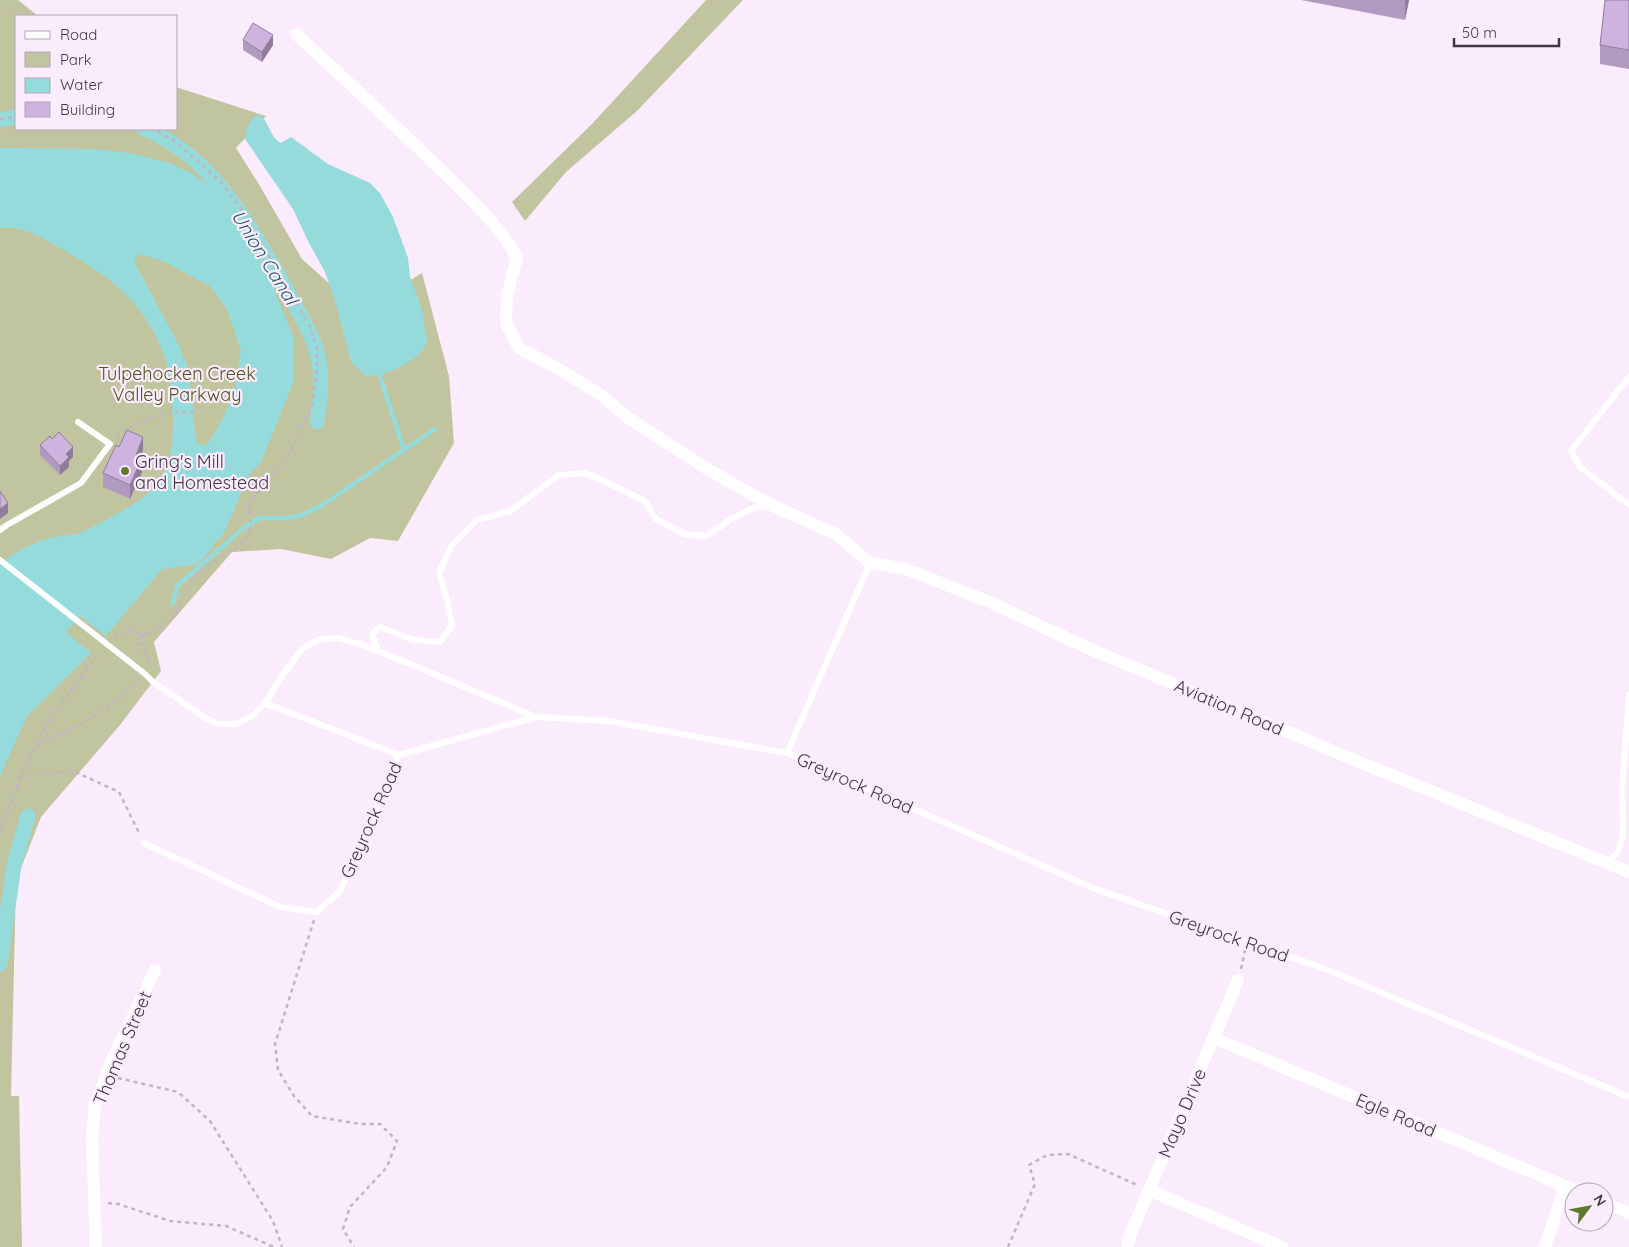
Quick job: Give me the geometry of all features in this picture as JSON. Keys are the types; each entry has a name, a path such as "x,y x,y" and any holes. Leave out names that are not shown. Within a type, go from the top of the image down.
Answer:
{"street":[{"path":"296,34 426,155 494,223 506,238 517,257 507,296 506,323 518,348 559,369 601,395 627,417 680,452 771,505 836,534 870,562"},
{"name":"Aviation Road","path":"870,562 906,568 983,600 1090,649 1629,872"},
{"name":"Thomas Street","path":"96,1247 92,1140 95,1104 113,1058 155,970"},
{"name":"Mayo Drive","path":"1127,1247 1149,1190 1238,980"},
{"name":"Egle Road","path":"1214,1038 1564,1186"},
{"path":"1545,1247 1564,1189"},
{"path":"1149,1190 1282,1247"},
{"path":"1614,1207 1629,1213"}],"lane":[{"path":"1629,377 1571,451 1580,467 1629,505"},
{"path":"0,530 81,483 110,444 78,422"},
{"path":"378,651 372,634 380,628 414,640 440,642 452,626 439,573 450,546 476,520 510,510 559,475 586,473 623,490 645,501 656,519 684,534 706,536 753,508 771,505"},
{"path":"2,561 152,681 204,717 218,724 235,724 253,716 265,703 303,648 320,639 338,638 378,651 536,718"},
{"path":"787,753 870,562"},
{"path":"1607,863 1618,852 1624,834 1622,789 1629,696"},
{"path":"265,703 350,738 399,755"},
{"name":"Greyrock Road","path":"316,912 340,891 399,755 536,718 609,720 787,753 1093,888 1328,970 1629,1097"},
{"path":"144,843 280,907 316,912"}],"path":[{"path":"0,119 15,117"},
{"path":"110,640 117,634 125,631 142,634 154,631 165,624 176,613 187,588 201,571 246,538 250,529 248,508 250,501 289,454 312,404 317,372 317,349 310,326 241,209 221,182 173,140 154,130"},
{"path":"110,444 133,426 152,418 173,412 193,413 202,408"},
{"path":"132,655 135,657 142,634"},
{"path":"34,746 71,729 116,701 133,687 145,674 149,665 142,634"},
{"path":"0,833 34,746 46,725 104,648"},
{"path":"20,778 73,771 119,792 144,843"},
{"path":"316,912 275,1044 278,1070 294,1096 312,1116 360,1124 380,1124 397,1141 387,1168 350,1207 343,1229 354,1247"},
{"path":"1238,980 1247,942"},
{"path":"107,1075 178,1092 210,1121 273,1221 282,1247"},
{"path":"1008,1247 1035,1184 1028,1165 1047,1155 1068,1154 1149,1190"},
{"path":"94,1201 118,1204 170,1221 226,1226 274,1247"}],"green space":[{"name":"Tulpehocken Creek Valley Parkway","path":"0,0 18,0 37,15 15,15 15,130 178,130 178,88 266,116 236,148 302,259 360,311 422,273 449,376 454,443 398,541 370,538 331,559 281,549 232,552 154,642 161,671 120,725 41,817 16,881 11,1096 19,1096 22,1247 0,1247"},
{"path":"706,0 743,0 637,111 566,172 525,221 512,202 592,124"}],"water":[{"path":"259,115 263,118 274,137 281,143 291,137 328,164 370,183 380,193 393,217 408,258 410,277 423,313 427,343 422,351 412,360 396,369 379,375 369,376 364,375 351,362 336,304 325,272 293,209 245,139 250,122"},
{"path":"0,148 96,149 135,154 169,163 191,173 214,189 248,236 269,277 293,336 293,383 261,462 243,482 240,496 223,535 197,564 162,569 106,636 80,616 66,632 91,653 27,716 0,776 0,565 15,553 40,541 86,530 115,515 148,493 162,476 169,460 173,421 172,392 167,366 159,342 148,321 133,302 94,269 53,244 20,229 0,228","holes":["139,254 163,261 210,286 227,309 241,351 235,389 223,418 210,441 203,446 197,443 187,365 134,261"]}],"building":[{"path":"1605,0 1629,0 1629,50 1600,45"},
{"path":"253,23 273,35 262,52 243,40"},
{"path":"127,430 143,437 136,455 142,458 130,485 103,473 116,445 119,447"},
{"path":"59,432 73,447 66,454 69,457 60,466 40,445 50,436 52,439"},
{"path":"0,491 8,503 0,509"}],"waterway":[{"name":"Union Canal","path":"0,120 15,117"},
{"name":"Union Canal","path":"147,130 169,141 191,157 211,176 259,242 306,324 317,352 321,385 317,422"},
{"path":"378,370 404,450"},
{"path":"173,603 177,586 246,526 260,518 289,518 302,515 321,506 435,429"},
{"name":"Union Canal","path":"0,964 14,865 28,816"}],"place":[{"name":"Gring's Mill and Homestead","path":"125,471"}]}
